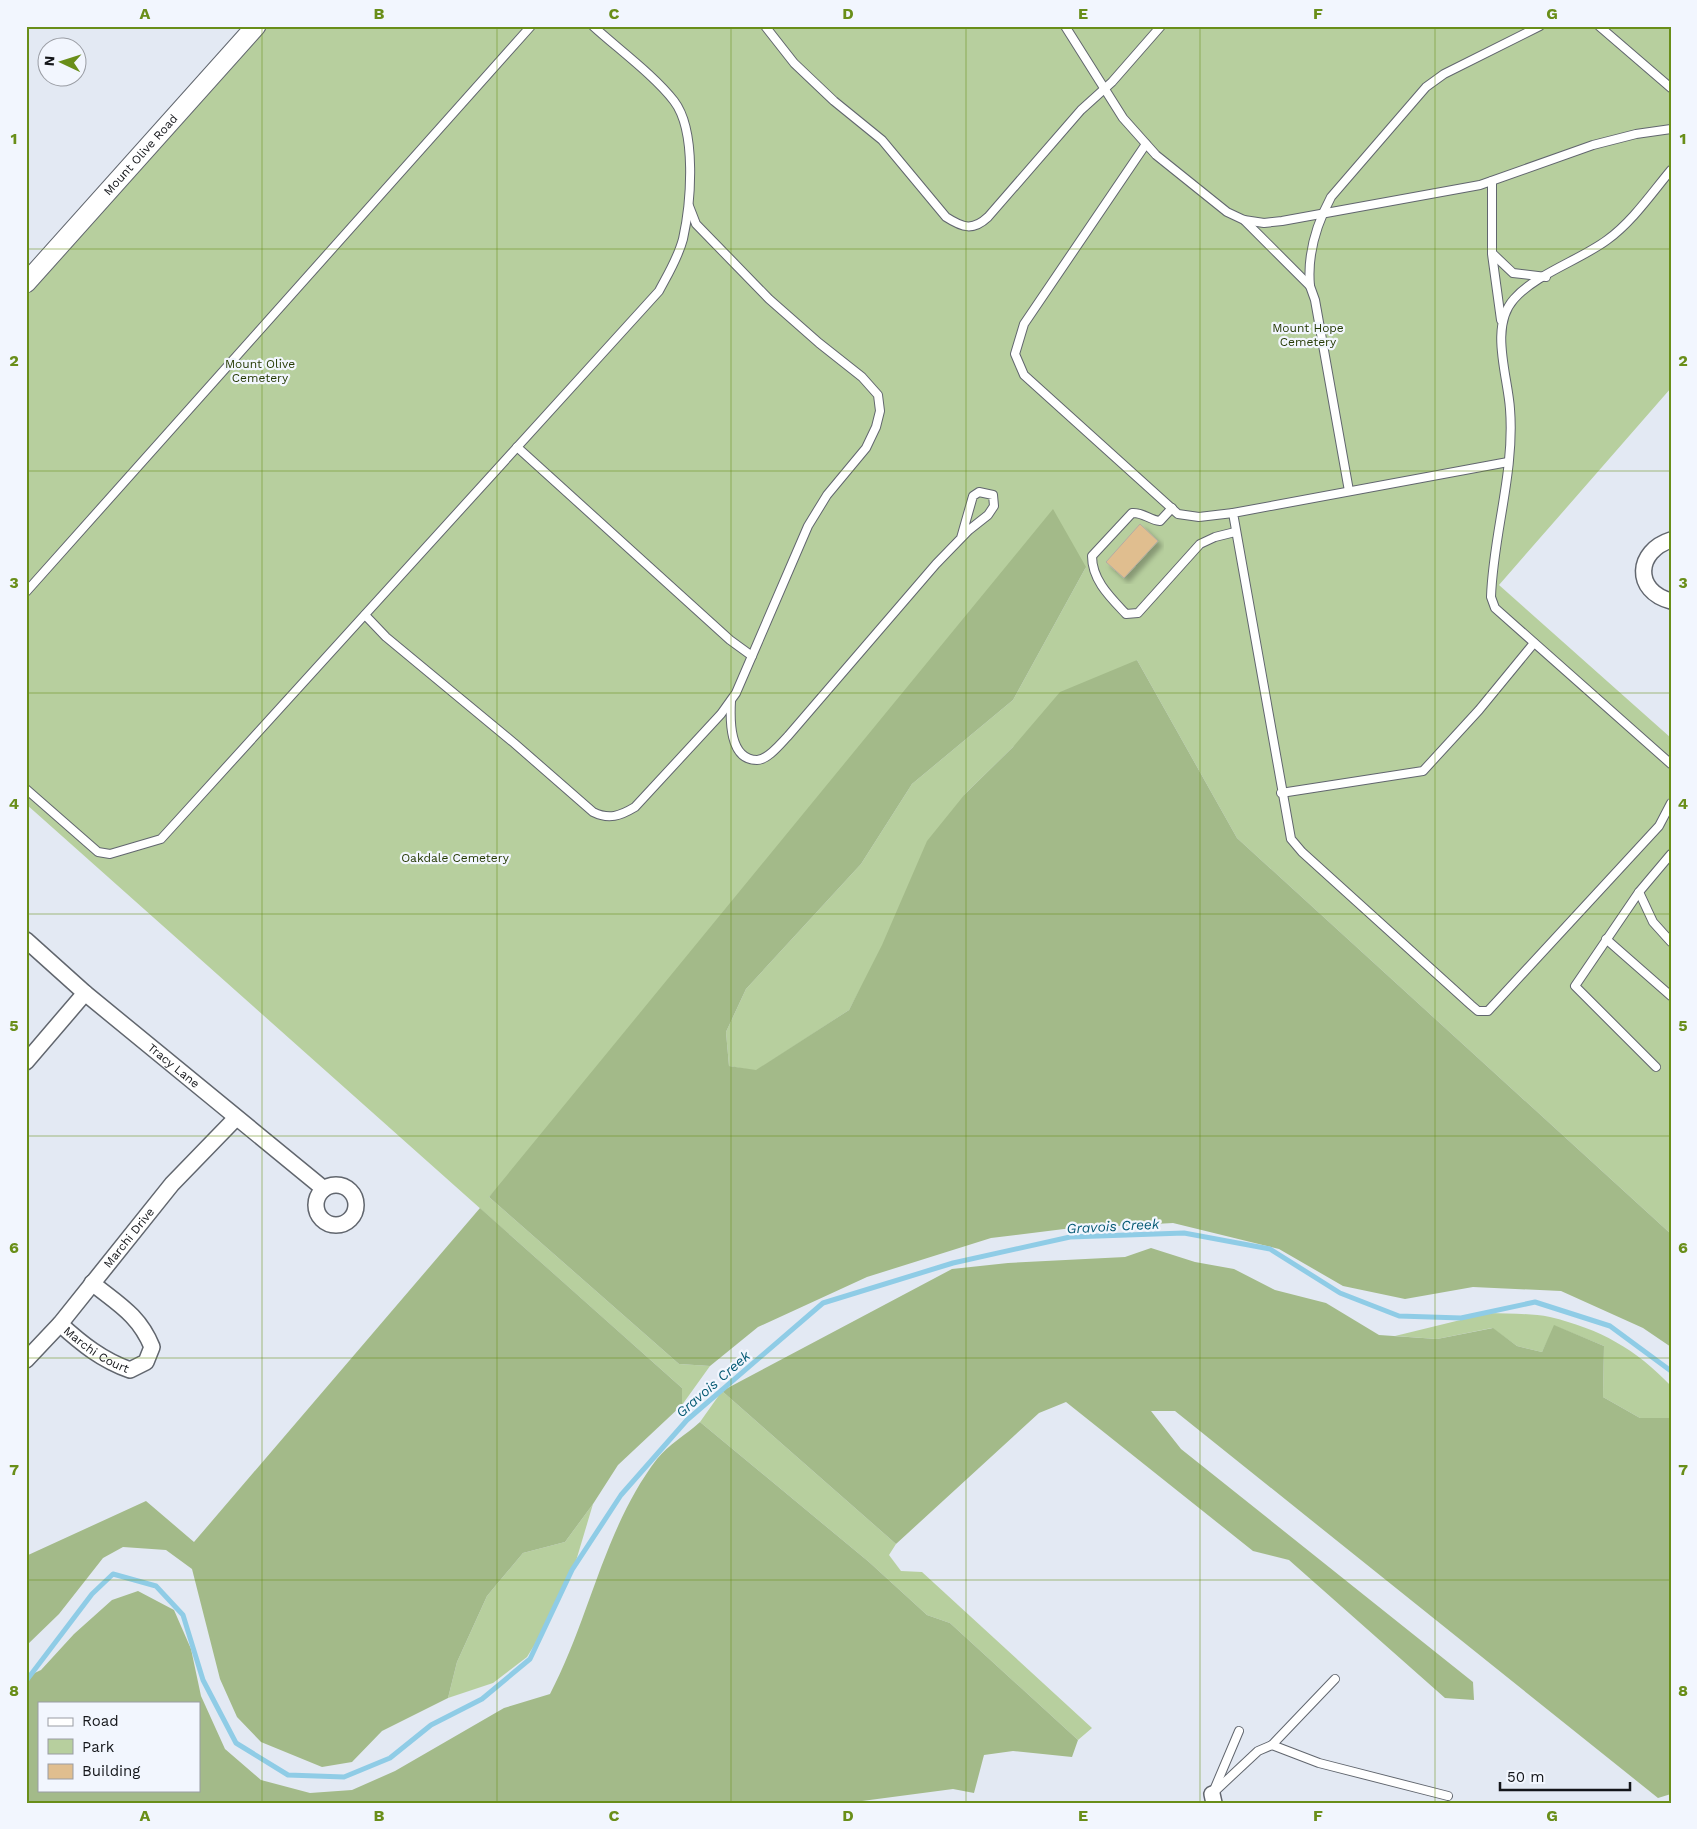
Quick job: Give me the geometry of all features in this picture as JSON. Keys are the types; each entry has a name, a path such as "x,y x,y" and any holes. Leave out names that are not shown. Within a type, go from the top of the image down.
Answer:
{"street":[{"name":"Mount Olive Road","path":"26,283 256,26"},
{"path":"1671,540 1658,544 1650,551 1644,564 1644,579 1651,593 1671,601"},
{"name":"Tracy Lane","path":"26,940 85,993 324,1189"},
{"path":"26,1062 85,993"},
{"name":"Marchi Drive","path":"26,1360 60,1324 172,1184 236,1118"},
{"name":"Marchi Court","path":"60,1324 82,1344 110,1363 130,1370 146,1362 152,1347 145,1329 138,1320 92,1283"}],"lane":[{"path":"26,592 531,26"},
{"path":"26,788 98,852 110,854 161,838 659,291 675,262 683,240 688,204 689,156 686,129 681,111 665,91 592,26"},
{"path":"765,26 794,63 834,101 882,140 946,217 957,224 968,227 979,225 988,217 1081,110 1103,90 1162,26"},
{"path":"1065,26 1103,90 1123,118 1146,144 1189,183 1227,212 1244,220 1264,223 1322,214 1492,181 1592,145 1636,134 1671,129"},
{"path":"1349,491 1315,300 1310,286 1311,248 1322,214 1331,197 1426,87 1444,74 1540,26"},
{"path":"1599,26 1671,88"},
{"path":"1146,144 1024,324 1015,354 1024,375 1178,514 1199,517 1233,513 1508,462"},
{"path":"1502,324 1505,313 1514,299 1546,277 1606,241 1621,229 1671,170"},
{"path":"1492,181 1492,254 1511,410 1508,462 1491,597 1495,608 1671,764"},
{"path":"365,614 386,637 514,743 592,812 603,817 621,816 635,808 730,701 752,656 808,526 827,495 866,448 876,427 880,411 878,395 862,377 819,343 769,299 696,224 688,204"},
{"path":"1244,220 1310,286"},
{"path":"1492,254 1513,273 1546,277"},
{"path":"517,447 730,640 752,656"},
{"path":"730,701 729,721 737,748 751,758 757,760 764,757 788,736 929,572 961,538 988,515 994,506 993,496 979,492 973,496 961,538"},
{"path":"1172,508 1160,520 1152,520 1140,512 1132,513 1092,556 1092,568 1100,583 1126,614 1138,613 1200,544 1215,537 1235,532"},
{"path":"1233,513 1281,793 1291,839 1302,852 1478,1011 1488,1011 1496,1005 1659,826 1671,803"},
{"path":"1281,793 1423,771 1479,710 1534,643"},
{"path":"1656,1067 1575,986 1639,892 1671,854"},
{"path":"1639,892 1654,922 1671,942"},
{"path":"1606,939 1671,996"},
{"path":"1213,1798 1258,1751 1272,1744 1335,1680"},
{"path":"1213,1798 1239,1731"},
{"path":"1272,1744 1319,1763 1448,1796"}],"green space":[{"path":"264,26 1671,26 1671,388 1499,585 1671,738 1671,1234 1237,838 1137,660 1013,747 965,794 849,1010 756,1071 729,1066 726,1032 746,989 861,864 912,784 1013,700 1086,567 489,1197 679,1364 710,1366 682,1405 682,1388 26,804 26,291"},
{"path":"1053,509 1086,567 1013,700 912,784 861,864 746,989 726,1032 729,1066 756,1070 849,1010 882,945 927,841 965,794 1013,747 1060,692 1137,660 1237,838 1671,1234 1671,1347 1643,1328 1561,1291 1473,1287 1405,1299 1343,1286 1279,1249 1173,1223 1064,1229 991,1238 867,1277 758,1327 710,1366 679,1364 489,1197"},
{"path":"480,1208 682,1388 682,1405 618,1465 593,1504 565,1542 523,1553 487,1596 457,1662 448,1698 382,1731 352,1762 322,1767 261,1742 237,1717 220,1679 192,1569 166,1550 123,1547 103,1558 59,1614 26,1646 26,1556 146,1501 194,1542"},
{"path":"1151,1248 1195,1262 1234,1269 1275,1290 1326,1303 1379,1335 1437,1339 1493,1328 1517,1346 1542,1352 1554,1325 1604,1346 1603,1397 1640,1418 1671,1418 1671,1794 1658,1798 1175,1411 1151,1411 1181,1449 1473,1682 1474,1700 1445,1698 1289,1560 1253,1551 1066,1402 1039,1413 896,1544 722,1391 952,1269 1008,1263 1125,1257"},
{"path":"1489,1313 1550,1317 1601,1334 1616,1342 1644,1361 1671,1386 1671,1418 1640,1418 1603,1397 1604,1346 1555,1326 1542,1352 1517,1346 1492,1328 1437,1339 1395,1336"},
{"path":"722,1391 896,1544 889,1555 901,1571 922,1572 1092,1728 1078,1740 950,1623 927,1615 869,1562 700,1422"},
{"path":"700,1422 869,1562 927,1615 950,1623 1078,1740 1072,1757 1013,1751 984,1755 974,1793 953,1789 847,1803 26,1803 26,1677 41,1670 74,1634 112,1600 138,1591 174,1610 191,1649 201,1696 225,1749 261,1780 310,1793 352,1790 395,1771 504,1708 550,1694 564,1665 610,1544 624,1514 639,1486 657,1459 672,1444"},
{"path":"593,1504 573,1571 551,1618 527,1657 493,1683 448,1698 457,1662 487,1596 523,1553 565,1542"}],"building":[{"path":"1140,524 1158,541 1124,578 1106,562"}],"waterway":[{"name":"Gravois Creek","path":"26,1681 92,1594 113,1574 156,1586 183,1615 203,1680 236,1743 288,1775 344,1777 390,1758 431,1725 482,1699 530,1659 572,1570 621,1495 687,1420 823,1303 953,1263 1070,1237 1184,1233 1270,1249 1340,1293 1399,1316 1461,1318 1535,1302 1610,1326 1671,1371"}],"park label":[{"name":"Mount Hope Cemetery","path":"1308,335"},
{"name":"Mount Olive Cemetery","path":"260,371"},
{"name":"Oakdale Cemetery","path":"455,858"}]}
